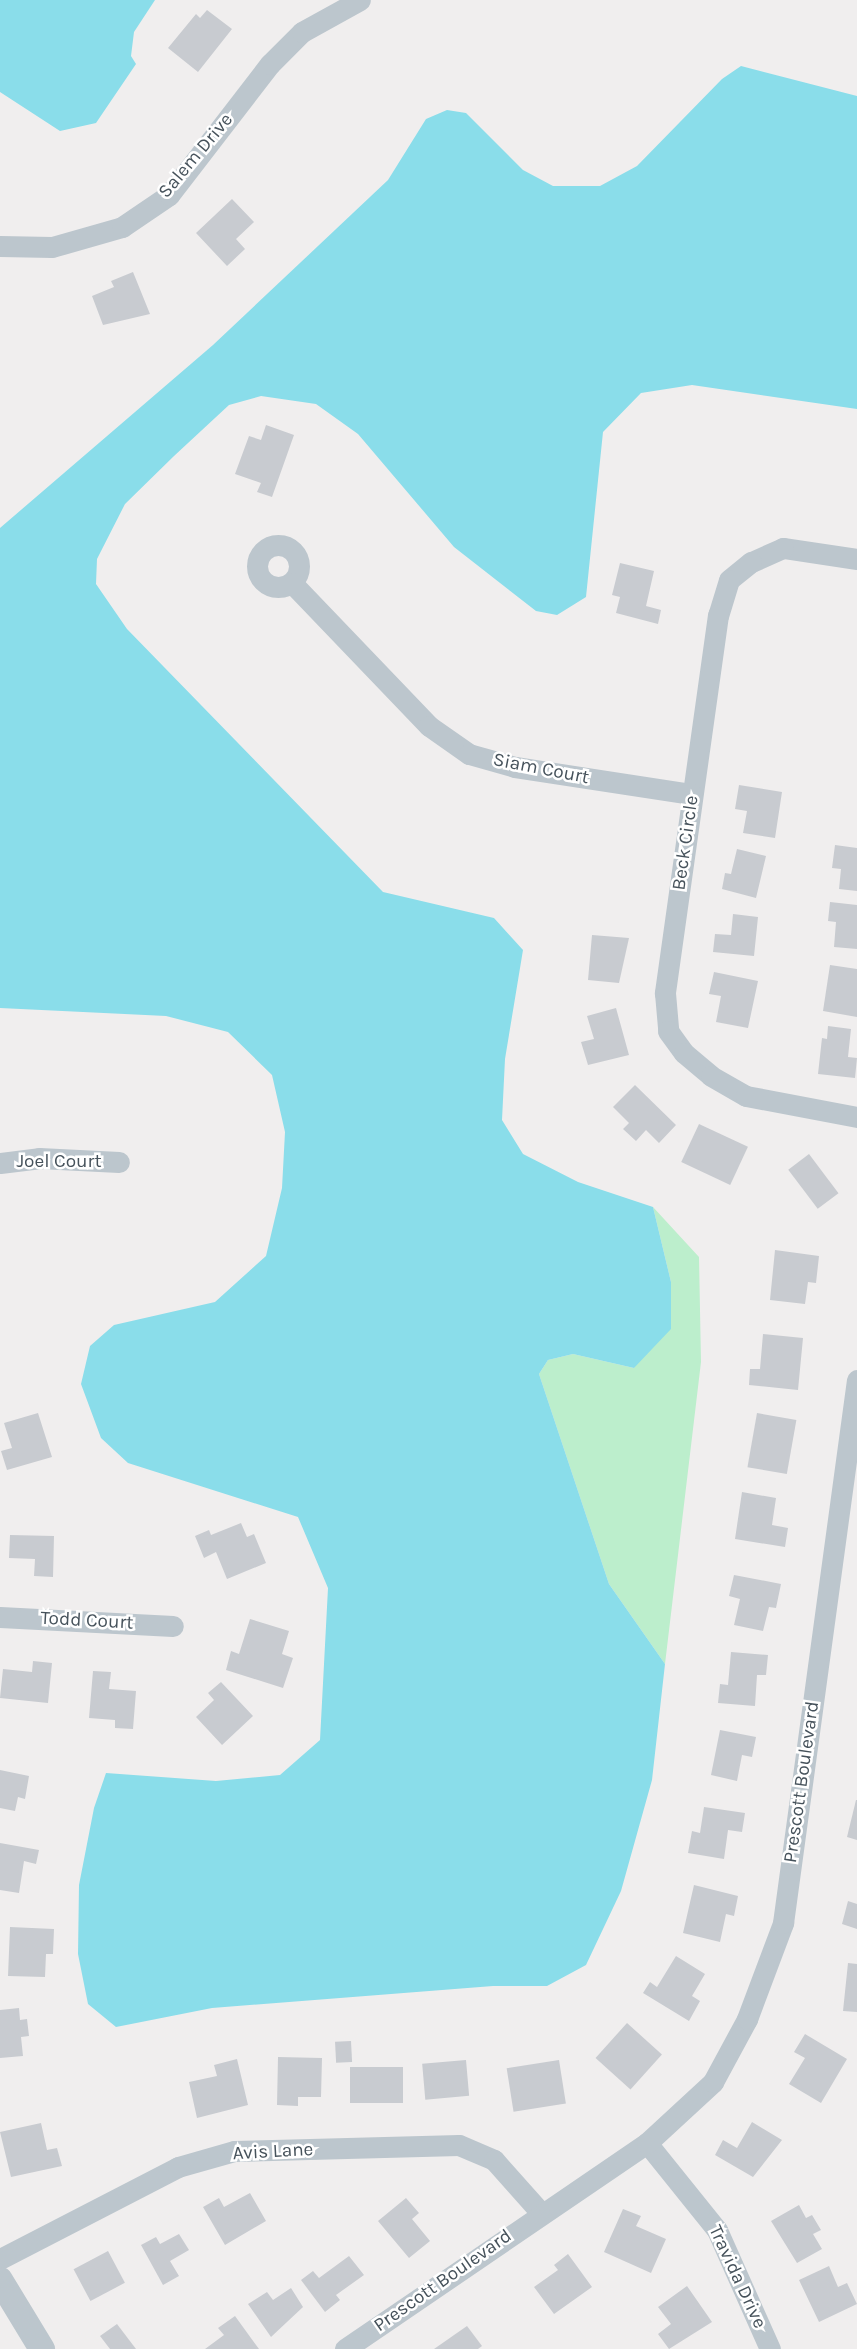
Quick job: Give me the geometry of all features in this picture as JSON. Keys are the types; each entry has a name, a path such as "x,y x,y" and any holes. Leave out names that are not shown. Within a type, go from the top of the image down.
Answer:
{"street":[{"name":"Salem Drive","path":"0,246 52,247 122,227 169,195 270,64 302,32 360,0"},
{"name":"Beck Circle","path":"857,559 783,548 751,562 729,580 718,615 665,993 668,1031 684,1053 711,1076 746,1096 857,1117"},
{"name":"Siam Court","path":"292,583 429,726 469,754 515,767 692,794"},
{"name":"Joel Court","path":"0,1163 39,1158 119,1162"},
{"name":"Prescott Boulevard","path":"345,2349 647,2143 713,2082 747,2019 783,1923 857,1380"},
{"name":"Todd Court","path":"0,1617 173,1626"},
{"name":"Travida Drive","path":"647,2143 717,2230 770,2349"},
{"name":"Avis Lane","path":"0,2259 177,2167 234,2151 459,2145 494,2160 541,2214"},
{"path":"0,2280 42,2349"}],"green space":[{"path":"653,1207 699,1257 701,1362 665,1664 609,1584 539,1374 548,1360 573,1354 634,1368 671,1282"}],"water":[{"path":"0,0 155,0 134,32 131,56 136,64 96,123 60,131 0,92"},
{"path":"741,66 857,96 857,409 692,385 641,393 603,432 586,597 557,615 536,611 454,547 358,434 316,404 261,396 229,405 125,504 97,559 96,584 127,629 383,892 494,918 523,950 505,1059 502,1120 523,1154 578,1182 653,1207 671,1282 671,1329 634,1368 573,1354 548,1360 539,1374 609,1584 665,1664 652,1780 621,1891 586,1965 547,1986 493,1986 212,2008 116,2027 88,2004 78,1954 79,1885 94,1808 106,1773 216,1781 280,1775 320,1740 328,1588 298,1517 128,1463 101,1438 81,1384 90,1346 114,1325 215,1302 266,1256 282,1188 285,1132 272,1075 228,1032 166,1016 0,1008 0,528 213,345 388,180 426,119 447,110 466,113 523,170 553,186 600,186 637,166 722,79"}],"building":[{"path":"207,10 232,29 198,72 168,48 196,14 200,18"},
{"path":"232,199 254,222 236,239 245,249 227,266 196,233"},
{"path":"133,272 150,314 103,325 92,296 114,287 111,281"},
{"path":"266,425 294,435 272,497 257,492 261,483 235,474 249,436 261,440"},
{"path":"620,563 654,571 646,606 661,610 658,624 616,613 620,597 612,595"},
{"path":"739,785 782,792 775,838 743,833 747,811 735,809"},
{"path":"835,845 857,848 857,891 839,889 841,869 832,868"},
{"path":"737,849 766,856 756,898 722,889 725,873 731,874"},
{"path":"830,902 857,905 857,949 834,947 836,922 828,921"},
{"path":"733,914 758,917 754,956 713,952 715,934 731,935"},
{"path":"592,935 629,938 619,983 588,980"},
{"path":"830,965 857,969 857,1017 823,1011"},
{"path":"714,972 758,981 748,1028 716,1022 721,996 709,994"},
{"path":"616,1008 629,1055 588,1065 581,1042 594,1039 587,1016"},
{"path":"828,1026 851,1029 848,1057 857,1058 855,1078 818,1074 822,1038 827,1039"},
{"path":"635,1085 676,1125 659,1143 646,1130 636,1141 623,1129 629,1123 613,1107"},
{"path":"699,1124 748,1147 730,1185 681,1162"},
{"path":"809,1154 838,1193 818,1209 788,1170"},
{"path":"775,1250 819,1256 816,1283 808,1282 805,1304 770,1300"},
{"path":"763,1334 803,1338 798,1390 749,1385 750,1369 760,1369"},
{"path":"38,1413 52,1457 7,1470 1,1451 12,1448 4,1423"},
{"path":"757,1413 796,1420 787,1474 747,1467"},
{"path":"742,1492 776,1498 772,1525 788,1528 785,1547 735,1539"},
{"path":"241,1523 247,1537 254,1534 266,1563 227,1579 216,1552 204,1558 195,1536 209,1530 211,1535"},
{"path":"10,1535 54,1536 53,1577 34,1576 35,1559 9,1558"},
{"path":"734,1575 781,1584 776,1608 769,1607 763,1631 734,1625 740,1599 729,1596"},
{"path":"250,1619 289,1631 282,1654 293,1658 283,1688 226,1670 231,1651 239,1654"},
{"path":"731,1652 768,1655 766,1675 757,1675 755,1706 718,1703 720,1684 728,1685"},
{"path":"33,1661 52,1663 48,1703 0,1698 3,1669 32,1672"},
{"path":"93,1671 111,1672 109,1689 136,1691 133,1729 115,1728 115,1720 89,1718"},
{"path":"221,1682 253,1716 222,1745 196,1717 214,1700 208,1693"},
{"path":"720,1730 756,1737 752,1757 742,1755 737,1781 711,1775"},
{"path":"0,1770 29,1776 25,1799 18,1797 15,1811 0,1808"},
{"path":"857,1800 857,1840 847,1837"},
{"path":"704,1807 745,1813 742,1832 728,1830 724,1859 688,1853 692,1831 700,1833"},
{"path":"0,1843 39,1850 36,1864 24,1861 19,1893 0,1890"},
{"path":"694,1885 738,1896 734,1916 726,1914 720,1942 683,1933"},
{"path":"848,1901 857,1904 857,1929 842,1924"},
{"path":"10,1927 54,1929 53,1954 46,1954 45,1977 8,1976"},
{"path":"676,1956 705,1974 692,1996 700,2001 689,2021 643,1993 650,1982 657,1987"},
{"path":"848,1963 857,1964 857,2012 843,2011"},
{"path":"19,2008 20,2020 27,2019 29,2036 21,2037 23,2056 0,2058 0,2010"},
{"path":"627,2023 662,2054 630,2089 596,2058"},
{"path":"805,2034 847,2059 821,2103 789,2084 805,2058 794,2052"},
{"path":"351,2041 352,2062 336,2063 335,2042"},
{"path":"278,2057 322,2058 321,2097 298,2097 298,2106 277,2105"},
{"path":"237,2059 248,2105 197,2118 189,2082 217,2076 214,2065"},
{"path":"466,2060 469,2096 425,2100 422,2064"},
{"path":"559,2060 566,2103 514,2112 507,2068"},
{"path":"350,2067 403,2067 403,2103 350,2103"},
{"path":"752,2122 782,2140 753,2177 715,2155 723,2140 737,2148"},
{"path":"41,2123 47,2150 57,2148 62,2166 11,2177 0,2132"},
{"path":"250,2193 266,2221 225,2245 203,2207 219,2198 224,2207"},
{"path":"406,2198 419,2213 412,2219 430,2241 409,2258 378,2221"},
{"path":"799,2205 806,2218 812,2215 821,2230 813,2234 822,2249 797,2263 771,2221"},
{"path":"623,2209 641,2216 636,2226 666,2239 651,2273 604,2252"},
{"path":"179,2234 189,2250 170,2261 179,2276 163,2285 141,2245 156,2237 160,2244"},
{"path":"108,2251 125,2283 90,2301 74,2269"},
{"path":"568,2254 592,2287 554,2314 534,2287 558,2270 554,2265"},
{"path":"349,2256 364,2275 336,2295 340,2300 325,2312 301,2280 313,2271 319,2278"},
{"path":"829,2266 838,2287 847,2283 857,2304 819,2322 799,2280"},
{"path":"687,2286 712,2322 669,2349 658,2334 671,2324 658,2307"},
{"path":"291,2288 303,2307 271,2337 248,2304 267,2292 273,2300"},
{"path":"235,2316 259,2349 205,2349 224,2335 218,2328"},
{"path":"117,2324 136,2349 110,2349 100,2336"},
{"path":"467,2326 482,2346 478,2349 434,2349"}]}
